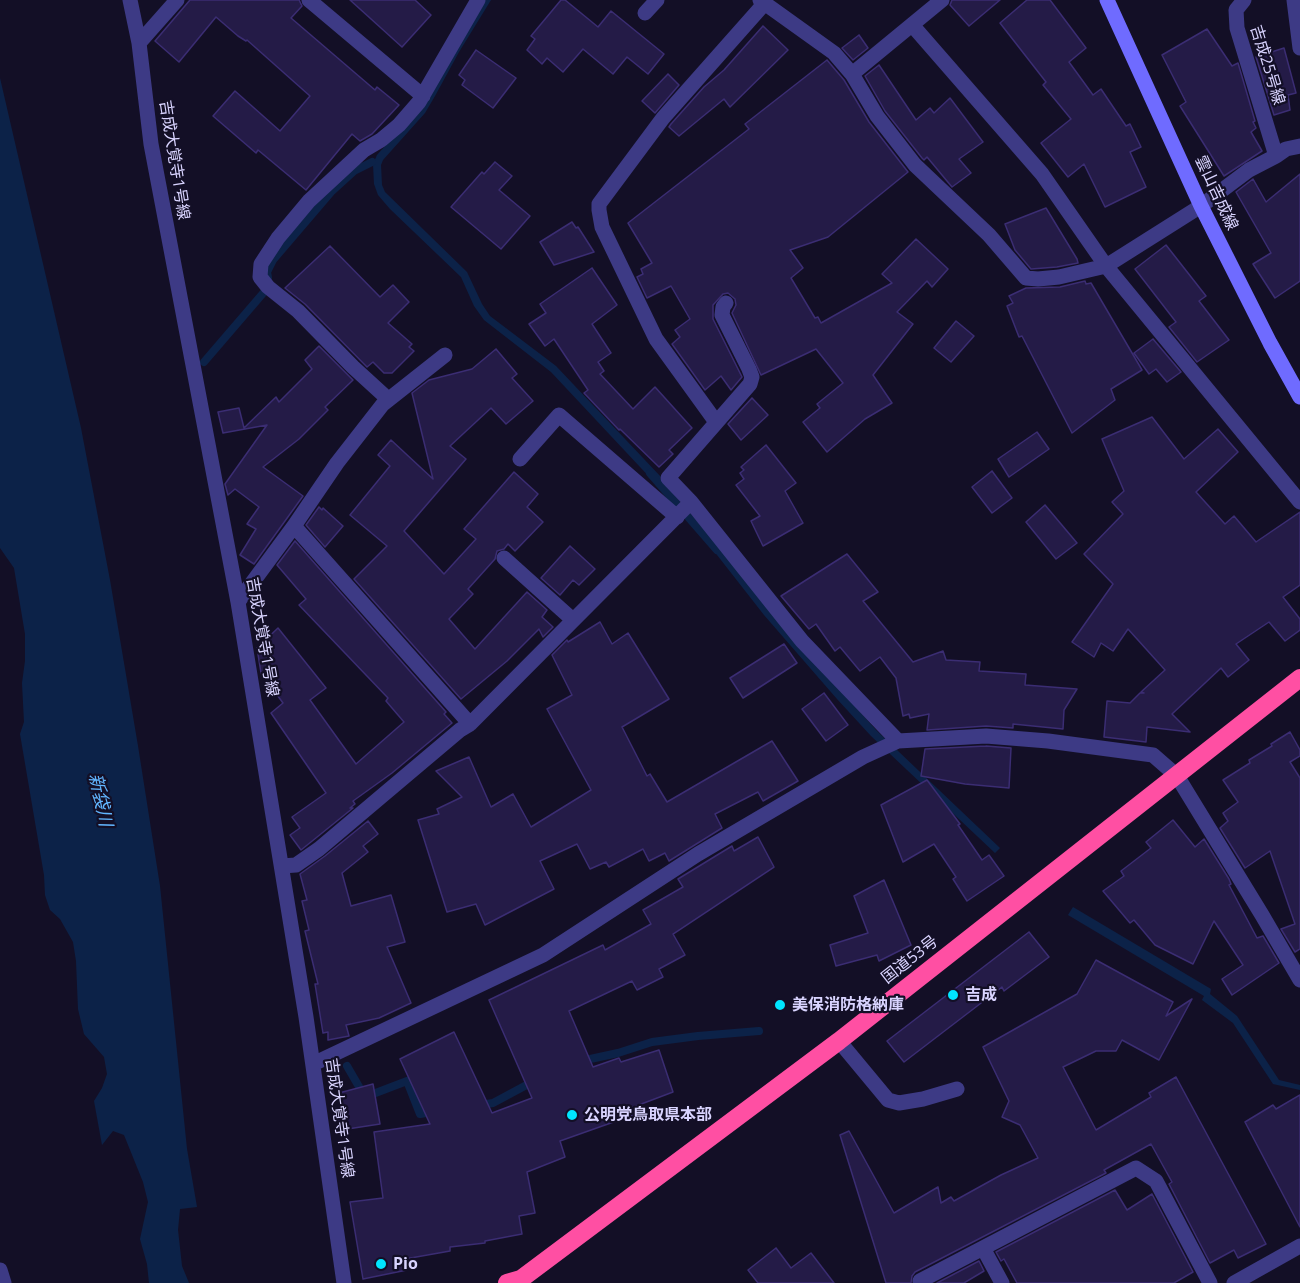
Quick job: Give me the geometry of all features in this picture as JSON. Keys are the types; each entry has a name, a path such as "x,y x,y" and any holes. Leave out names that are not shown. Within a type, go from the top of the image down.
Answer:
{"highway":[{"name":"国道53号","path":"507,1283 521,1279 838,1041 1300,678"}],"street":[{"name":"吉成大覚寺1号線","path":"130,0 139,43 153,155 238,602 313,1064 344,1283"},
{"path":"139,43 177,0"},
{"path":"309,0 423,96"},
{"path":"388,399 298,311 268,287 260,277 261,264 278,238 309,201 364,150 399,125 423,96 478,0"},
{"path":"645,13 657,0"},
{"path":"852,74 942,0"},
{"name":"雲山吉成線","path":"1107,0 1201,206 1300,397"},
{"name":"吉成25号線","path":"1244,0 1236,10 1237,28 1276,156"},
{"path":"1294,0 1300,48"},
{"path":"716,422 656,339 602,227 598,210 599,204 663,118 762,2 825,45 852,74 876,116 915,165 989,235 1026,278 1059,277 1106,266 1201,206 1249,170 1286,149 1300,146"},
{"path":"913,26 1042,174 1106,266 1300,502"},
{"path":"726,303 722,315 752,377 750,384 668,478 691,502 802,641 898,741"},
{"path":"238,602 337,463 388,399 445,355"},
{"path":"520,459 559,415 677,517"},
{"path":"282,866 296,865 319,849 470,724 691,502"},
{"path":"294,526 470,724"},
{"path":"504,558 573,620"},
{"path":"313,1064 543,955 698,854 863,757 898,741 986,736 1048,741 1153,755 1177,776 1300,980"},
{"path":"838,1041 888,1100 899,1103 957,1089"},
{"path":"920,1281 1136,1168 1156,1181 1210,1283"},
{"path":"1234,1283 1300,1246"},
{"path":"983,1248 1002,1283"},
{"path":"0,1270 4,1283"}],"water":[{"path":"482,0 491,0 425,113 383,160 382,185 385,192 467,272 490,316 556,366 661,477 655,483 551,372 484,320 474,306 461,277 390,209 378,195 374,184 373,164 377,155 418,109"},
{"name":"新袋川","path":"0,78 81,428 110,580 160,886 187,1149 197,1207 180,1209 178,1230 182,1266 189,1283 149,1283 147,1264 140,1239 148,1202 143,1182 124,1135 113,1131 102,1145 94,1101 107,1074 104,1057 84,1034 78,1009 73,942 60,919 50,910 45,895 44,875 20,734 24,722 22,683 25,634 14,568 0,548"},
{"path":"716,541 877,731 1000,848 995,853 871,736 837,699 764,615 710,546"},
{"path":"1073,907 1211,989 1210,994 1237,1016 1279,1080 1300,1085 1300,1090 1273,1084 1233,1023 1202,1000 1204,996 1068,915"}],"building":[{"path":"190,0 299,0 302,6 291,18 375,90 377,87 399,105 372,134 360,141 352,134 306,190 258,150 256,153 213,116 235,91 280,131 310,96 247,40 238,36 216,17 179,62 155,41"},
{"path":"350,0 415,0 431,15 402,47"},
{"path":"561,0 565,0 598,27 611,11 664,54 648,74 627,57 613,74 583,49 563,72 547,58 542,64 527,50 535,39 531,36"},
{"path":"952,0 1000,0 969,26 950,5"},
{"path":"1027,0 1050,0 1086,48 1069,62 1093,95 1101,89 1126,126 1130,124 1141,147 1130,152 1146,187 1105,207 1084,164 1068,177 1041,143 1071,119 1043,85 1046,82 1000,23"},
{"path":"763,26 788,50 730,107 724,99 679,136 669,127 671,124"},
{"path":"1207,29 1232,66 1238,63 1255,121 1253,122 1256,128 1251,132 1262,151 1224,176 1180,106 1186,102 1162,55"},
{"path":"859,35 868,48 853,60 842,48"},
{"path":"1284,48 1296,93 1288,95 1290,110 1274,115 1256,57"},
{"path":"476,50 516,78 493,108 462,85 465,80 459,75"},
{"path":"827,60 844,80 869,122 908,172 828,237 790,250 803,268 791,278 815,318 818,317 821,323 892,283 882,274 916,239 948,269 932,287 927,281 897,312 913,324 873,375 892,403 865,419 827,452 803,422 820,408 817,404 843,383 816,349 761,375 732,313 736,305 735,299 728,293 723,294 713,305 713,319 742,377 731,390 721,376 705,390 672,344 680,337 675,330 690,319 671,286 647,298 637,277 643,274 641,269 652,263 628,223 749,129 745,124"},
{"path":"879,65 916,120 930,108 934,113 950,98 983,142 959,159 971,173 952,187 927,157 924,160 922,158 885,111 865,76"},
{"path":"668,74 679,85 655,113 642,101"},
{"path":"495,162 512,176 499,190 530,216 501,249 451,207 482,172 484,174"},
{"path":"1300,174 1300,281 1275,298 1253,264 1271,253 1236,192 1253,179 1266,202"},
{"path":"1046,208 1078,263 1031,269 1015,250 1005,224"},
{"path":"572,222 576,228 578,227 594,252 554,265 540,242"},
{"path":"1166,245 1206,296 1199,301 1229,340 1197,362 1169,327 1176,322 1135,269"},
{"path":"330,246 380,297 393,285 409,302 388,323 412,344 409,347 414,351 392,373 384,373 373,362 367,367 305,304 285,288"},
{"path":"592,268 617,305 592,324 611,353 598,362 604,371 600,374 633,409 655,387 692,428 669,450 673,454 659,467 584,393 588,390 554,339 545,346 529,324 546,313 540,304"},
{"path":"1085,281 1086,284 1091,283 1142,370 1111,389 1115,400 1072,433 1022,336 1019,337 1007,306 1013,303 1009,296 1026,288 1060,287"},
{"path":"956,321 974,336 951,362 934,348"},
{"path":"1153,339 1181,372 1167,382 1156,369 1149,374 1134,353"},
{"path":"319,346 353,380 325,407 328,410 299,439 263,467 303,496 254,564 240,555 256,529 247,524 259,507 235,489 228,495 225,484 267,425 223,433 218,412 239,408 244,428 276,397 279,402 312,369 305,360"},
{"path":"496,349 517,374 512,378 533,401 506,424 491,408 450,446 466,459 404,531 444,574 476,539 464,529 514,472 538,494 527,507 543,522 515,551 508,544 504,549 497,551 495,559 468,589 473,594 449,619 475,649 527,592 547,610 542,617 553,627 543,637 539,629 507,661 461,699 354,579 387,546 350,515 390,466 378,455 391,440 433,479 412,393 429,380 472,369"},
{"path":"752,398 768,415 741,440 728,424"},
{"path":"1152,417 1184,459 1218,429 1238,452 1196,492 1225,524 1234,516 1256,542 1300,512 1300,585 1283,597 1300,619 1300,630 1285,641 1269,622 1236,644 1249,660 1228,677 1221,668 1172,714 1190,732 1147,727 1146,742 1104,737 1107,701 1130,703 1140,693 1144,693 1141,692 1165,670 1128,629 1113,651 1101,643 1094,657 1072,642 1113,584 1084,554 1123,514 1112,502 1124,491 1102,439"},
{"path":"1037,432 1049,449 1009,477 998,459"},
{"path":"766,445 796,483 785,491 803,523 763,546 751,521 760,516 736,485 744,479 740,473 744,470 741,467"},
{"path":"992,471 1012,498 992,513 972,487"},
{"path":"1045,505 1077,543 1056,559 1026,522"},
{"path":"319,507 343,526 325,547 306,525"},
{"path":"295,541 446,712 444,714 452,723 392,773 353,801 355,804 350,808 353,808 301,850 290,835 300,828 292,817 326,793 271,713 283,703 261,673 257,648 278,628 326,688 310,700 356,764 404,722 386,701 388,698 299,605 306,599 277,565"},
{"path":"570,546 595,569 579,585 573,580 560,595 541,578"},
{"path":"847,554 878,592 863,601 913,662 943,651 946,660 980,662 979,671 1026,674 1025,685 1077,689 1064,710 1063,729 1013,724 1013,728 986,726 927,730 929,714 910,718 909,714 903,716 896,678 880,657 860,671 840,647 835,651 816,624 809,629 781,596"},
{"path":"600,622 612,644 628,633 669,699 622,727 647,776 650,774 667,802 772,741 798,781 763,801 758,792 715,814 722,828 669,861 665,853 649,861 643,849 609,867 606,862 590,869 577,844 540,861 554,889 485,925 476,904 447,912 418,820 439,814 437,809 462,797 436,771 469,757 491,807 513,794 531,827 591,790 547,709 572,695 552,655 567,640 568,642"},
{"path":"784,644 797,663 743,698 730,678"},
{"path":"824,693 848,725 826,741 802,709"},
{"path":"1290,732 1300,750 1300,756 1290,762 1300,778 1300,949 1295,952 1281,929 1295,924 1270,851 1245,868 1220,828 1228,821 1223,813 1238,802 1223,780 1250,763 1249,760"},
{"path":"986,746 1011,748 1009,788 965,784 921,776 925,749"},
{"path":"927,780 960,824 958,825 982,860 989,855 1004,876 967,901 953,879 956,877 934,844 903,862 881,805"},
{"path":"1173,820 1195,847 1204,839 1229,879 1231,884 1229,885 1257,938 1263,936 1279,963 1232,995 1222,979 1243,965 1214,921 1193,964 1155,945 1134,920 1130,923 1103,891 1124,876 1121,871 1151,848 1146,842"},
{"path":"368,821 378,834 363,846 368,852 342,873 351,906 391,895 405,942 387,947 411,1003 379,1018 346,1025 349,1036 328,1040 328,1032 323,1033 315,984 318,984 305,931 309,930 302,901 307,900 300,874"},
{"path":"758,837 774,867 673,934 685,955 659,969 663,977 637,990 632,981 569,1011 593,1067 619,1058 621,1062 659,1050 673,1092 636,1106 639,1113 560,1141 565,1157 527,1172 535,1213 519,1216 522,1234 485,1241 485,1243 450,1247 450,1251 405,1259 407,1270 363,1279 350,1202 383,1198 374,1132 430,1124 400,1059 454,1032 492,1113 532,1098 489,1000 603,945 605,950 651,924 643,910 683,887 678,879 732,846 734,851"},
{"path":"884,880 911,945 879,961 877,955 836,966 830,945 868,933 854,896"},
{"path":"1029,932 1049,957 1004,991 1002,987 904,1062 887,1041"},
{"path":"1096,960 1173,1002 1166,1016 1192,999 1159,1060 1122,1040 1116,1051 1096,1051 1063,1067 1096,1130 1151,1097 1149,1093 1176,1077 1266,1244 1238,1258 1234,1250 1210,1263 1169,1184 1172,1182 1151,1144 1104,1170 1106,1173 915,1272 911,1283 886,1283 840,1135 849,1131 894,1213 938,1187 941,1203 951,1197 954,1201 1038,1158 1020,1125 1002,1117 1009,1101 983,1047 1077,994"},
{"path":"373,1084 380,1124 341,1130 336,1108 342,1107 339,1093"},
{"path":"1300,1095 1300,1227 1245,1122 1273,1105 1276,1109"},
{"path":"1115,1190 1127,1210 1152,1194 1193,1272 1174,1283 1017,1283 1004,1259 1001,1261 996,1252"},
{"path":"776,1248 791,1268 811,1253 834,1283 758,1283 748,1270"},
{"path":"979,1261 984,1271 964,1283 937,1283"}],"waterway":[{"path":"268,278 267,272 273,260 332,191 354,171 372,162"},
{"path":"204,362 265,291"},
{"path":"650,473 717,550"},
{"path":"581,1061 618,1053 652,1042 759,1031"},
{"path":"347,1066 365,1097 407,1081 420,1114 432,1112"},
{"path":"480,1105 493,1103 534,1081"}],"place":[{"name":"吉成","path":"953,995"},
{"name":"美保消防格納庫","path":"780,1005"},
{"name":"公明党鳥取県本部","path":"572,1115"},
{"name":"Pio","path":"381,1264"}]}
